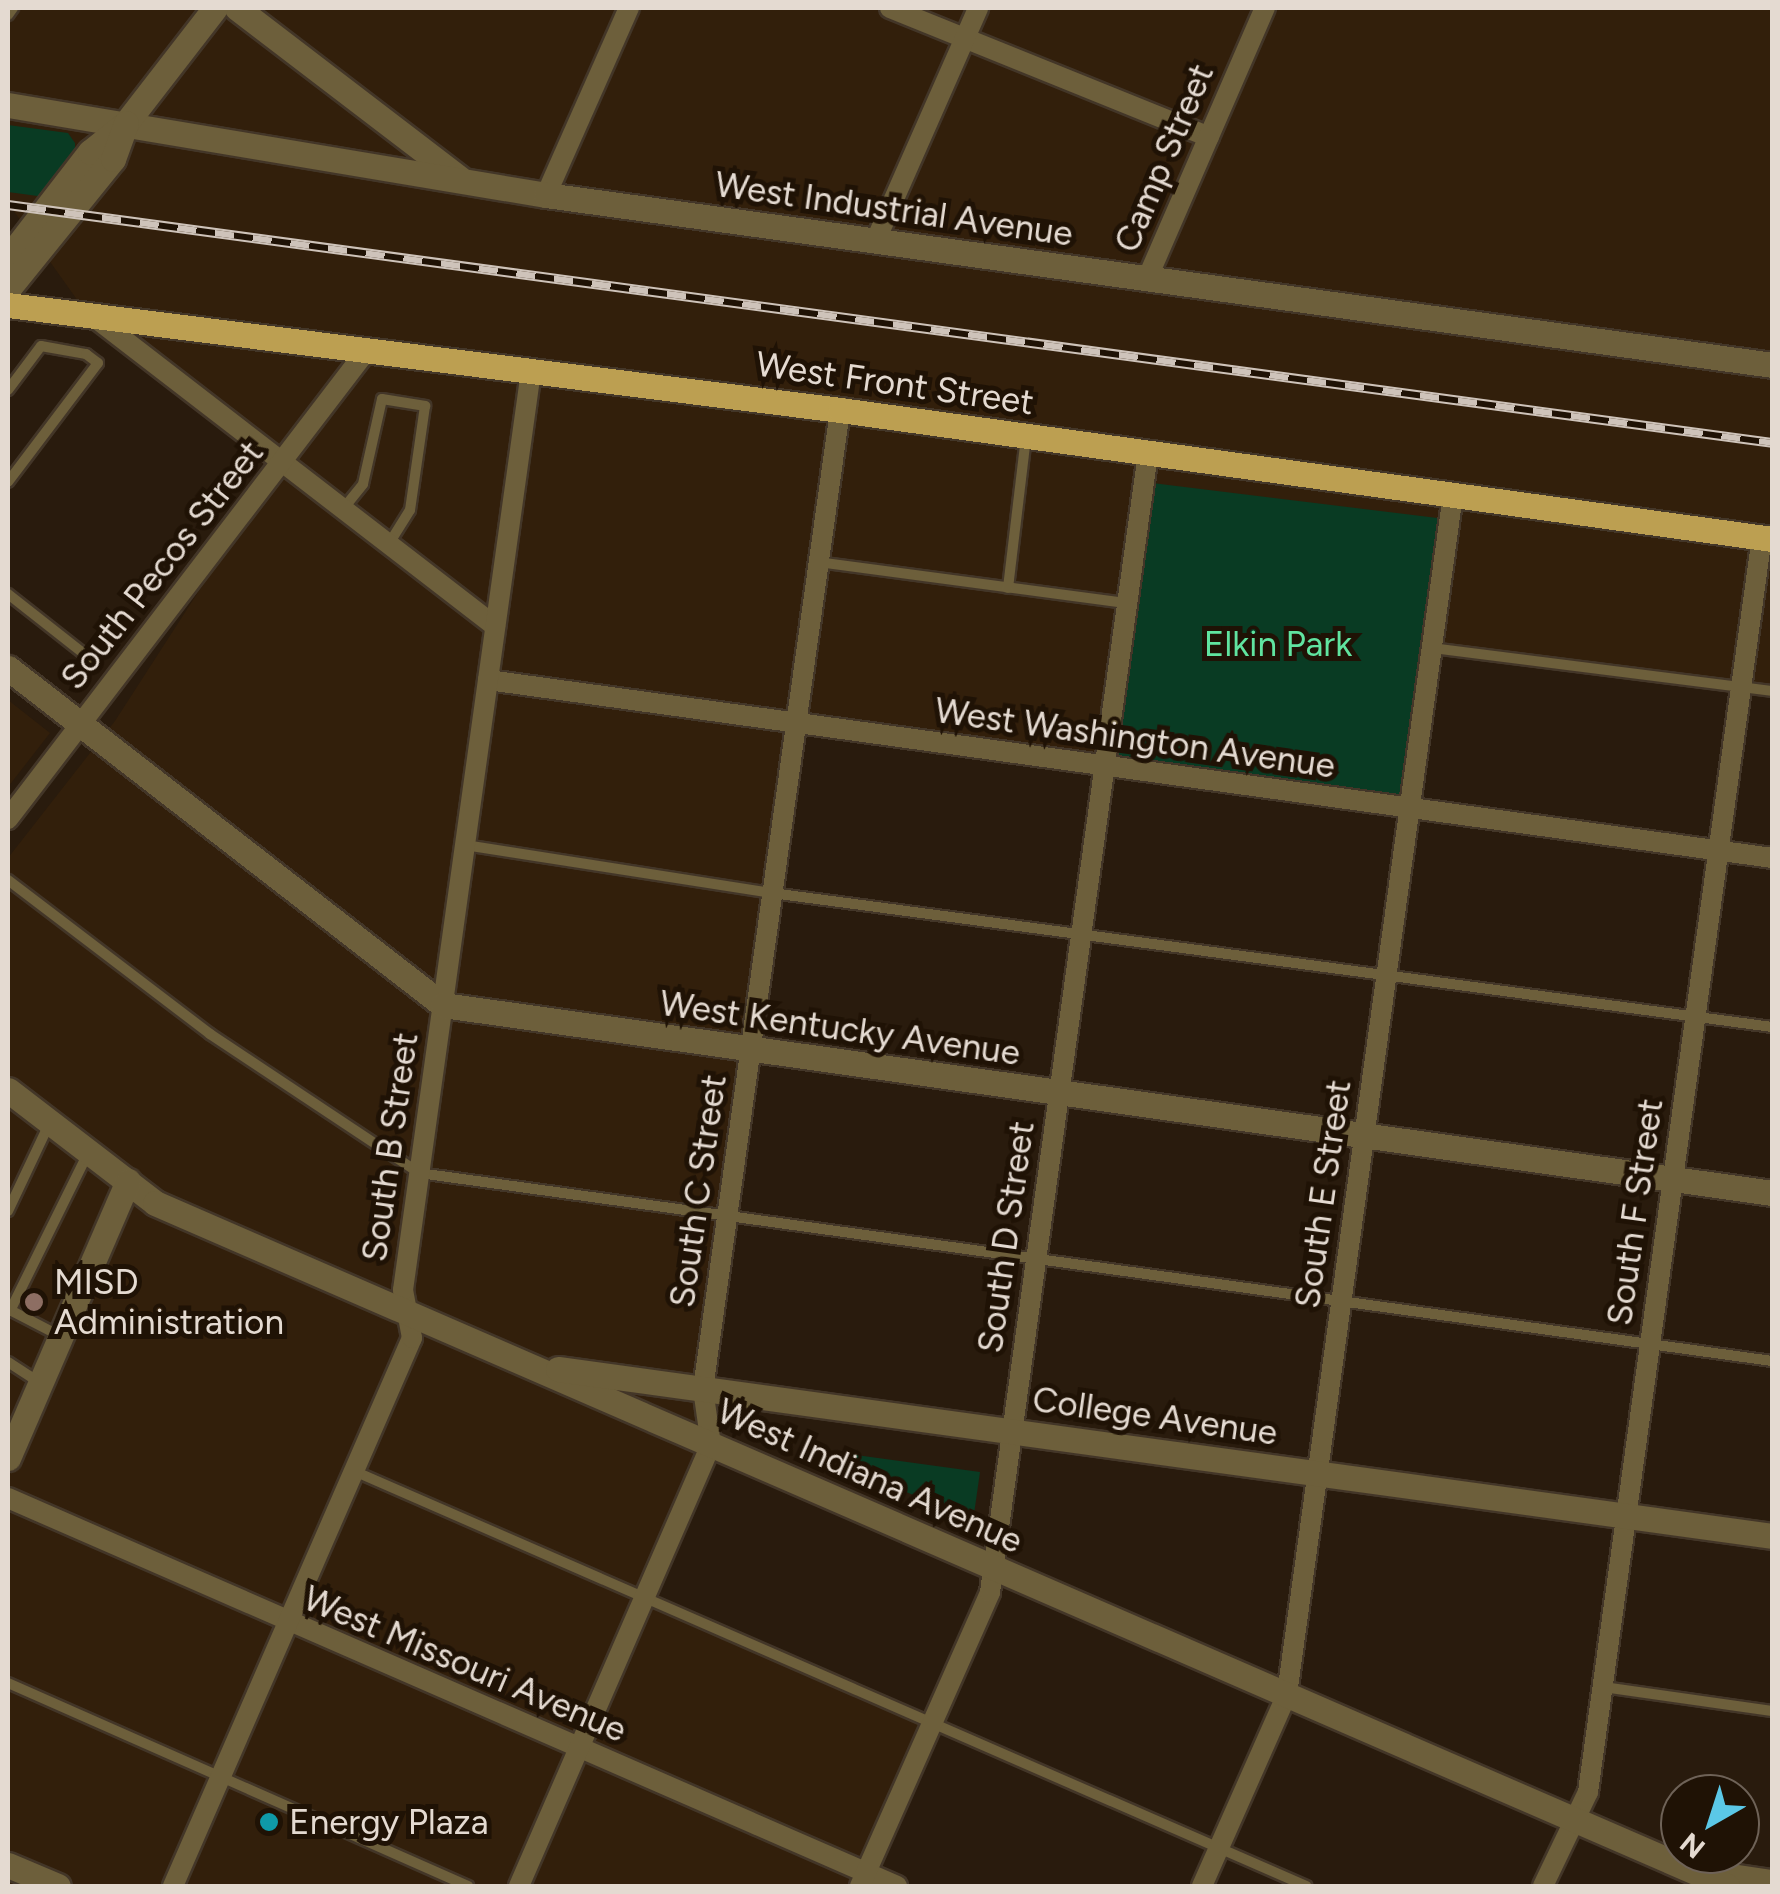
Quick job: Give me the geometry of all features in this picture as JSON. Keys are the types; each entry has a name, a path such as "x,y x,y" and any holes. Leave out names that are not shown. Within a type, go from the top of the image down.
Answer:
{"main road":[{"name":"West Front Street","path":"8,305 840,410 1767,538"}],"street":[{"path":"8,258 90,152 126,124 215,8"},
{"path":"237,8 464,182"},
{"path":"546,195 629,8"},
{"path":"890,8 1209,138"},
{"path":"875,242 978,8"},
{"name":"Camp Street","path":"1147,280 1264,8"},
{"name":"West Industrial Avenue","path":"8,105 546,195 1772,365"},
{"path":"8,289 113,160 126,124"},
{"path":"92,316 494,626"},
{"name":"South Pecos Street","path":"8,820 367,350"},
{"name":"South B Street","path":"173,1886 412,1338 403,1290 531,371"},
{"name":"South C Street","path":"711,1444 703,1389 840,410"},
{"name":"South D Street","path":"863,1880 990,1592 1148,453"},
{"name":"South E Street","path":"1202,1886 1287,1694 1454,495"},
{"name":"South F Street","path":"1543,1886 1588,1792 1741,687 1767,538"},
{"name":"West Kentucky Avenue","path":"8,668 443,1005 750,1052 1772,1193"},
{"name":"West Washington Avenue","path":"488,680 1772,858"},
{"name":"West Indiana Avenue","path":"9,1095 156,1202 1660,1858"},
{"path":"8,1458 128,1181"},
{"name":"College Avenue","path":"528,1365 1772,1536"},
{"path":"519,1886 711,1444"},
{"name":"West Missouri Avenue","path":"8,1498 579,1749 863,1880 898,1886"},
{"path":"8,1865 58,1886"},
{"name":"West Indiana Avenue","path":"1698,1874 1727,1886"},
{"path":"1728,1874 1772,1880"}],"lane":[{"path":"8,15 14,8"},
{"path":"8,390 41,346 86,354 98,363 8,482"},
{"path":"343,509 363,484 382,399 425,406 410,510 388,544"},
{"path":"1008,588 1026,436"},
{"path":"818,562 1126,603"},
{"path":"8,594 93,660"},
{"path":"1432,648 1772,691"},
{"path":"465,845 772,893 1081,930 1772,1027"},
{"path":"8,880 210,1034 419,1173 1035,1262 1772,1361"},
{"path":"8,1212 50,1122"},
{"path":"60,1336 9,1310 89,1151"},
{"path":"8,1362 40,1383"},
{"path":"354,1471 643,1601 1306,1886"},
{"path":"8,1684 468,1886"},
{"path":"1602,1687 1772,1712"}],"shaded area":[{"path":"8,8 1772,8 1772,691 1164,607 1103,766 796,724 696,1440 709,1447 645,1596 934,1723 862,1886 8,1886 8,858 115,721 282,462 83,308 8,203"},
{"path":"8,700 50,733 8,787"}],"green space":[{"path":"8,125 68,133 75,143 75,156 45,197 8,192"},
{"name":"Elkin Park","path":"1144,482 1450,520 1415,804 1109,767"},
{"path":"805,1448 980,1472 973,1521"}],"railway":[{"path":"8,205 1772,443"}],"place":[{"name":"MISD Administration","path":"34,1302"},
{"name":"Energy Plaza","path":"269,1822"}]}
